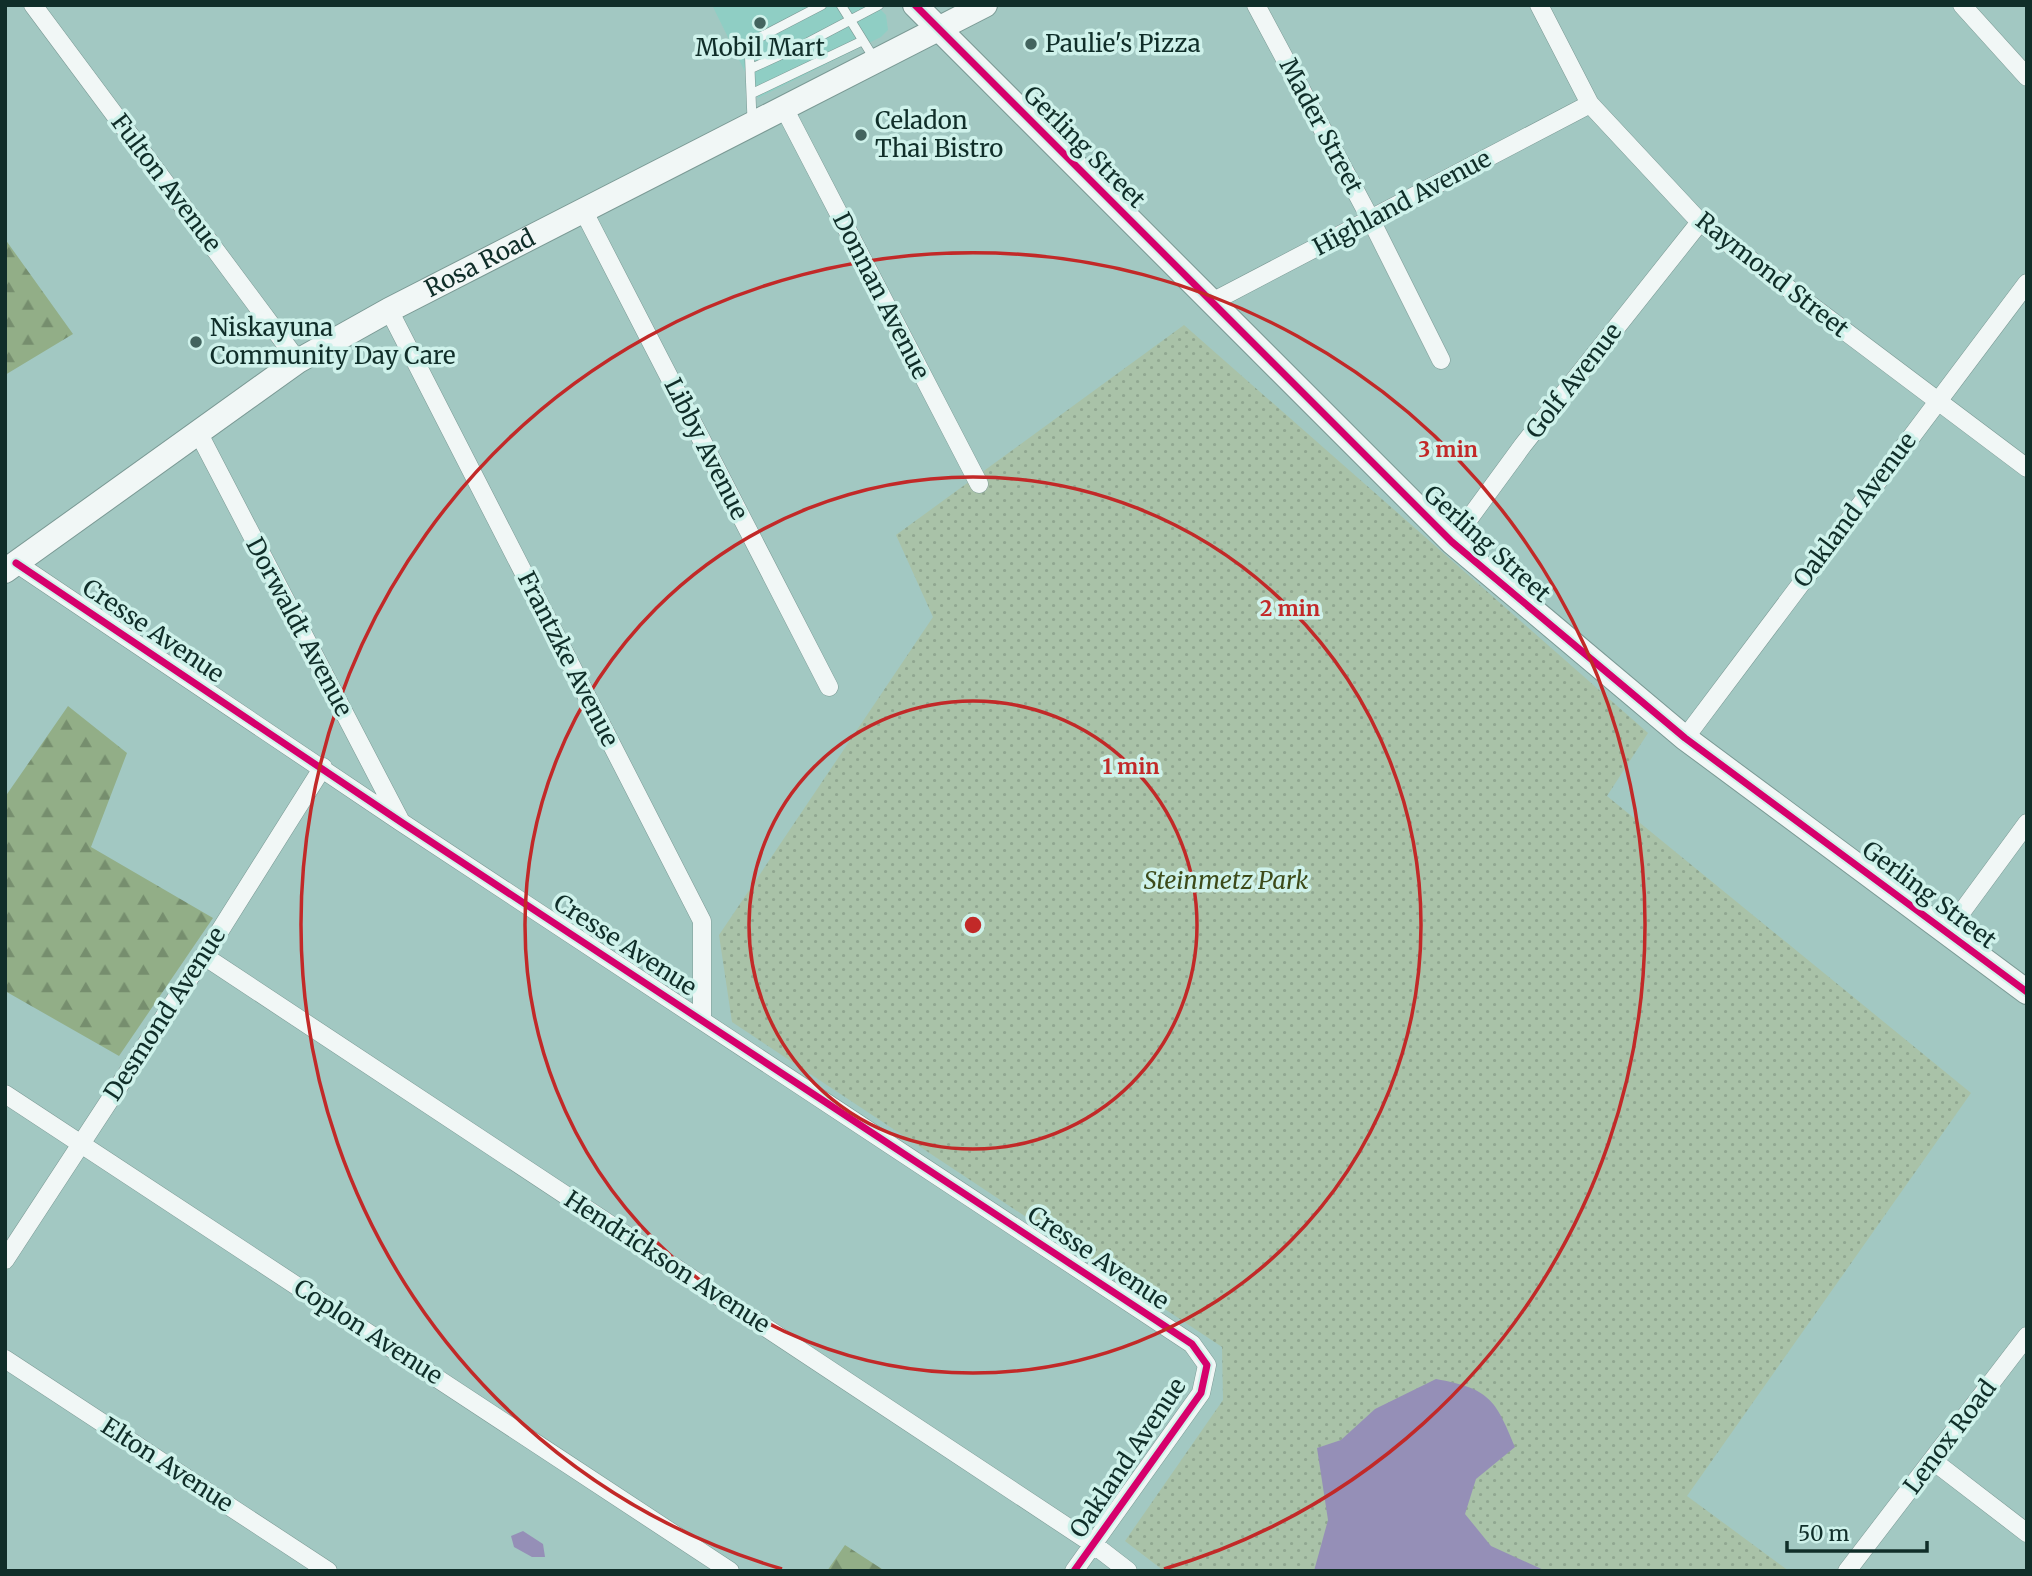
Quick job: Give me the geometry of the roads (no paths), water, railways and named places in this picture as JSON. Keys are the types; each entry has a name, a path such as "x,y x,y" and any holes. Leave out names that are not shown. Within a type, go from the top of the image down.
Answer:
{"street":[{"name":"Fulton Avenue","path":"33,5 298,361"},
{"name":"Gerling Street","path":"915,5 1452,542 1685,738 2027,992"},
{"name":"Rosa Road","path":"11,567 298,361 389,310 842,78 869,50 937,27 985,5"},
{"name":"Mader Street","path":"1255,5 1371,220 1441,360"},
{"name":"Raymond Street","path":"1539,5 1590,104 1700,222 2027,468"},
{"path":"1962,5 2027,77"},
{"name":"Highland Avenue","path":"1212,302 1590,104"},
{"name":"Donnan Avenue","path":"788,106 979,484"},
{"name":"Libby Avenue","path":"583,210 830,687"},
{"name":"Golf Avenue","path":"1452,542 1523,445 1700,222"},
{"name":"Oakland Avenue","path":"1685,738 2027,283"},
{"name":"Frantzke Avenue","path":"389,310 702,922 702,1019"},
{"name":"Dorwaldt Avenue","path":"198,432 401,822"},
{"name":"Cresse Avenue","path":"11,567 323,767 401,822 1192,1344 1207,1365"},
{"name":"Desmond Avenue","path":"5,1260 204,956 323,767"},
{"path":"1947,932 2027,823"},
{"name":"Hendrickson Avenue","path":"204,956 1093,1544 1128,1571"},
{"name":"Coplon Avenue","path":"5,1094 730,1571"},
{"name":"Lenox Road","path":"1847,1571 2027,1336"},
{"name":"Elton Avenue","path":"5,1359 328,1571"},
{"name":"Oakland Avenue","path":"1074,1571 1200,1393 1207,1365"},
{"path":"1932,1460 2027,1533"}],"lane":[{"path":"752,123 749,43 822,5"},
{"path":"751,94 830,56 869,50 841,5"},
{"path":"806,44 879,5"},
{"path":"750,69 785,53"},
{"path":"830,56 842,78"},
{"path":"778,81 788,106"}],"place":[{"name":"Mobil Mart","path":"760,23"},
{"name":"Paulie's Pizza","path":"1031,44"},
{"name":"Celadon Thai Bistro","path":"861,135"},
{"name":"Niskayuna Community Day Care","path":"196,342"}],"park label":[{"name":"Steinmetz Park","path":"1226,881"}]}
